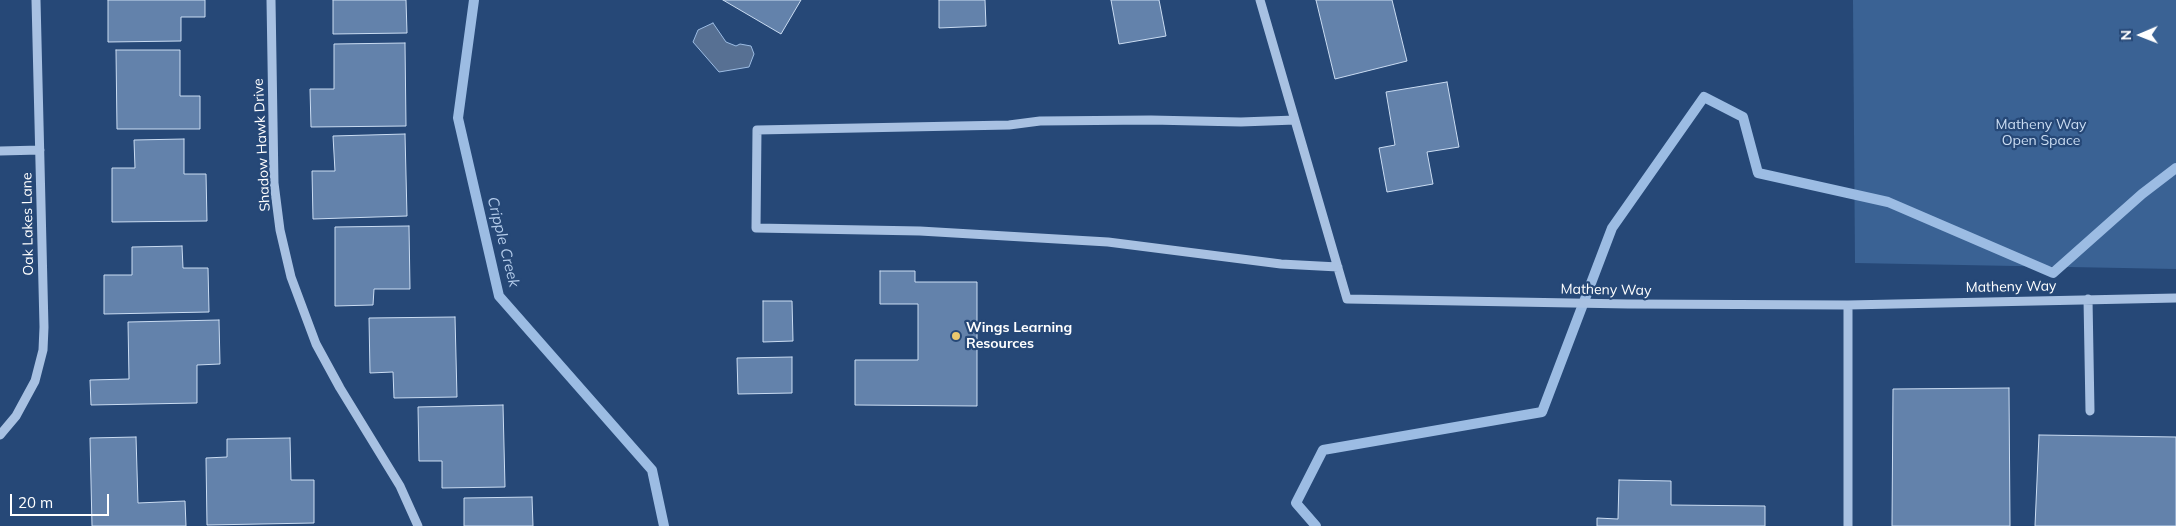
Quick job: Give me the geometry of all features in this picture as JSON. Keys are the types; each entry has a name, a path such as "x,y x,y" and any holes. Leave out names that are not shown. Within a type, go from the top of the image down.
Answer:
{"street":[{"name":"Oak Lakes Lane","path":"0,435 16,416 35,382 43,350 36,0"},
{"name":"Shadow Hawk Drive","path":"271,0 274,183 280,230 291,277 316,344 340,388 400,486 418,526"},
{"name":"Matheny Way","path":"1260,0 1348,299 1628,304 1848,304 2176,298"},
{"path":"1295,120 1241,122 1040,121 1009,125 757,130 756,228 920,231 1088,241 1281,264 1338,267"},
{"path":"0,151 40,150"},
{"path":"2088,300 2090,411"},
{"path":"1848,304 1848,526"}],"green space":[{"name":"Matheny Way Open Space","path":"1853,0 2176,0 2176,269 1855,263"}],"shaded area":[{"path":"713,23 726,42 736,46 740,44 751,46 754,54 749,67 719,72 693,42 698,30"}],"building":[{"path":"108,0 205,0 205,17 181,17 181,41 108,42"},
{"path":"333,0 406,0 407,33 333,34"},
{"path":"723,0 801,0 781,34"},
{"path":"939,0 985,0 986,26 939,28"},
{"path":"1111,0 1159,0 1166,36 1119,44"},
{"path":"1316,0 1392,0 1407,61 1335,79"},
{"path":"405,43 406,126 311,127 310,89 334,89 334,44"},
{"path":"116,50 180,50 180,96 200,96 200,129 117,129"},
{"path":"1447,82 1459,147 1427,152 1433,184 1387,192 1379,148 1395,145 1386,92"},
{"path":"405,134 407,216 313,219 312,171 335,171 333,136"},
{"path":"184,139 184,174 206,174 207,221 112,222 112,168 135,168 134,140"},
{"path":"409,226 410,289 374,289 373,305 335,306 335,227"},
{"path":"182,246 183,268 208,268 209,312 104,314 104,275 132,275 132,247"},
{"path":"880,271 915,271 915,282 977,282 977,406 855,405 855,360 918,360 918,304 880,304"},
{"path":"763,301 792,301 793,341 763,342"},
{"path":"455,317 457,397 394,398 393,372 370,373 369,318"},
{"path":"219,320 220,364 197,365 197,403 91,405 90,380 129,379 128,322"},
{"path":"792,357 792,393 738,394 737,358"},
{"path":"2009,388 2010,526 1892,526 1893,389"},
{"path":"503,405 505,487 442,488 442,461 419,461 418,407"},
{"path":"2039,435 2176,437 2176,526 2035,526"},
{"path":"136,437 138,503 185,501 186,526 92,526 90,438"},
{"path":"290,438 291,480 314,480 314,523 207,525 206,458 227,457 227,439"},
{"path":"1619,480 1671,481 1671,505 1765,506 1765,526 1597,526 1597,518 1618,519"},
{"path":"532,497 533,526 464,526 464,498"}],"waterway":[{"name":"Cripple Creek","path":"474,0 458,118 499,296 652,470 664,526"},
{"path":"1316,526 1296,503 1323,450 1542,412 1612,228 1704,97 1743,117 1758,173 1888,202 2053,273 2142,194 2176,168"}],"place":[{"name":"Wings Learning Resources","path":"956,336"}]}
